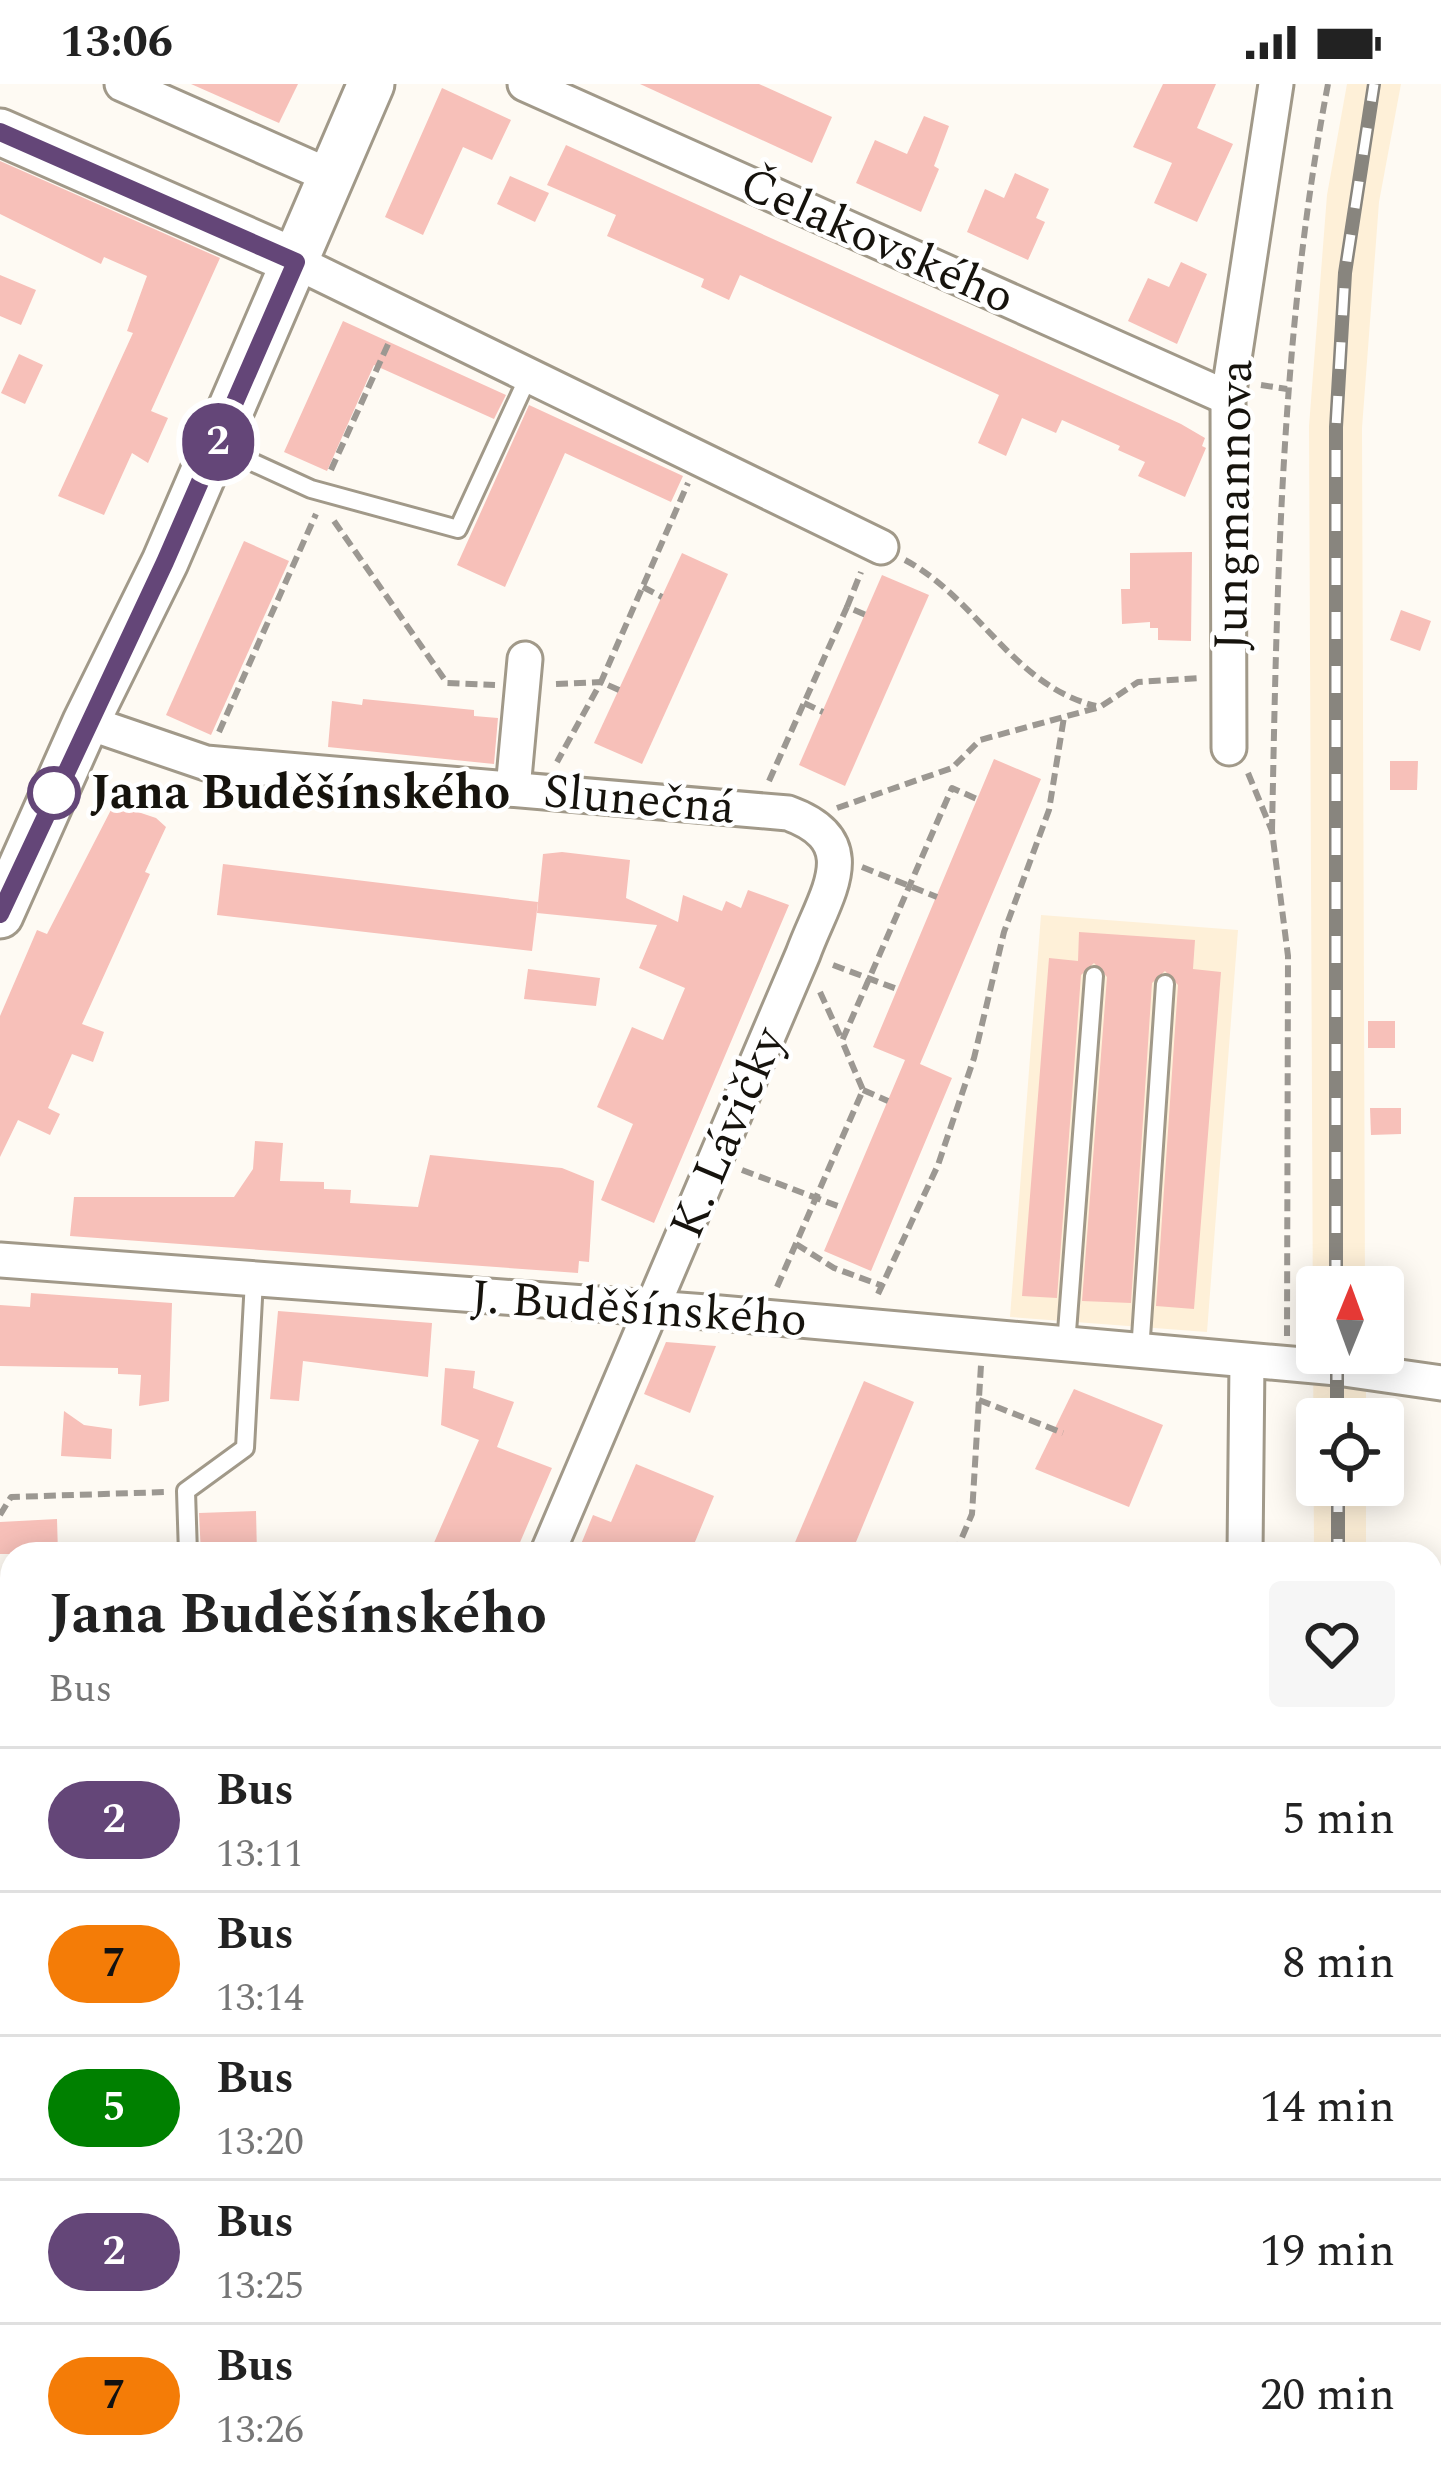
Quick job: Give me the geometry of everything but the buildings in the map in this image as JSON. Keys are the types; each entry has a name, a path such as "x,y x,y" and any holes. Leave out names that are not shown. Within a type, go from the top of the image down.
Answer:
{"street":[{"path":"122,84 330,176"},
{"path":"0,915 217,446 371,84"},
{"name":"Čelakovského","path":"525,84 1228,398"},
{"name":"Jungmannova","path":"1224,726 1230,675 1228,398 1276,84"},
{"path":"0,132 296,262 881,547"},
{"path":"513,789 524,672"},
{"name":"Slunečná","path":"86,722 206,763 788,813 834,836"},
{"name":"K. Lávičky","path":"553,1542 803,954 834,836"},
{"name":"J. Buděšínského","path":"0,1260 655,1308 1337,1368 1441,1383"},
{"path":"1247,1542 1270,1362"}],"lane":[{"path":"217,446 321,492 458,529 529,375"},
{"path":"1066,1345 1094,976"},
{"path":"1140,1352 1165,984"},
{"path":"188,1542 186,1491 245,1448 254,1280"}],"path":[{"path":"1270,1362 1288,956 1272,831 1277,554 1287,389 1328,84"},
{"path":"321,492 392,336 373,328"},
{"path":"549,774 601,682 699,458"},
{"path":"215,741 321,502 447,683 524,672 601,682 619,691"},
{"path":"881,547 934,575 1019,664 1069,699 1100,707"},
{"path":"643,587 662,597"},
{"path":"763,795 847,608 866,615"},
{"path":"937,897 910,886 834,836 952,769 980,740 1100,707 1138,682 1230,675"},
{"path":"804,703 823,712"},
{"path":"867,1309 883,1286 938,1165 974,1058 1004,932 1049,811 1064,717"},
{"path":"1224,726 1272,831"},
{"path":"842,1041 952,788 952,769"},
{"path":"952,788 977,799"},
{"path":"803,954 897,989"},
{"path":"803,954 862,1090 887,1101"},
{"path":"771,1301 862,1090"},
{"path":"717,1161 843,1208"},
{"path":"796,1244 834,1268 883,1286"},
{"path":"960,1542 971,1514 983,1337"},
{"path":"979,1400 1063,1433"},
{"path":"0,1515 11,1497 186,1491"}],"shaded area":[{"path":"1347,84 1401,84 1379,202 1362,428 1365,1266 1313,1266 1309,426 1327,195"},
{"path":"1041,915 1238,930 1207,1332 1010,1317"},
{"path":"1313,1374 1366,1374 1366,1398 1313,1398"},
{"path":"1314,1506 1366,1506 1366,1542 1314,1542"}],"railway":[{"path":"1336,1266 1336,427 1345,273 1374,84"},
{"path":"1337,1374 1337,1398"},
{"path":"1338,1506 1338,1542"}],"bus line":[{"name":"2","path":"0,132 296,262 165,562 86,722 0,914"}],"place":[{"name":"Jana Buděšínského","path":"54,793"}]}
